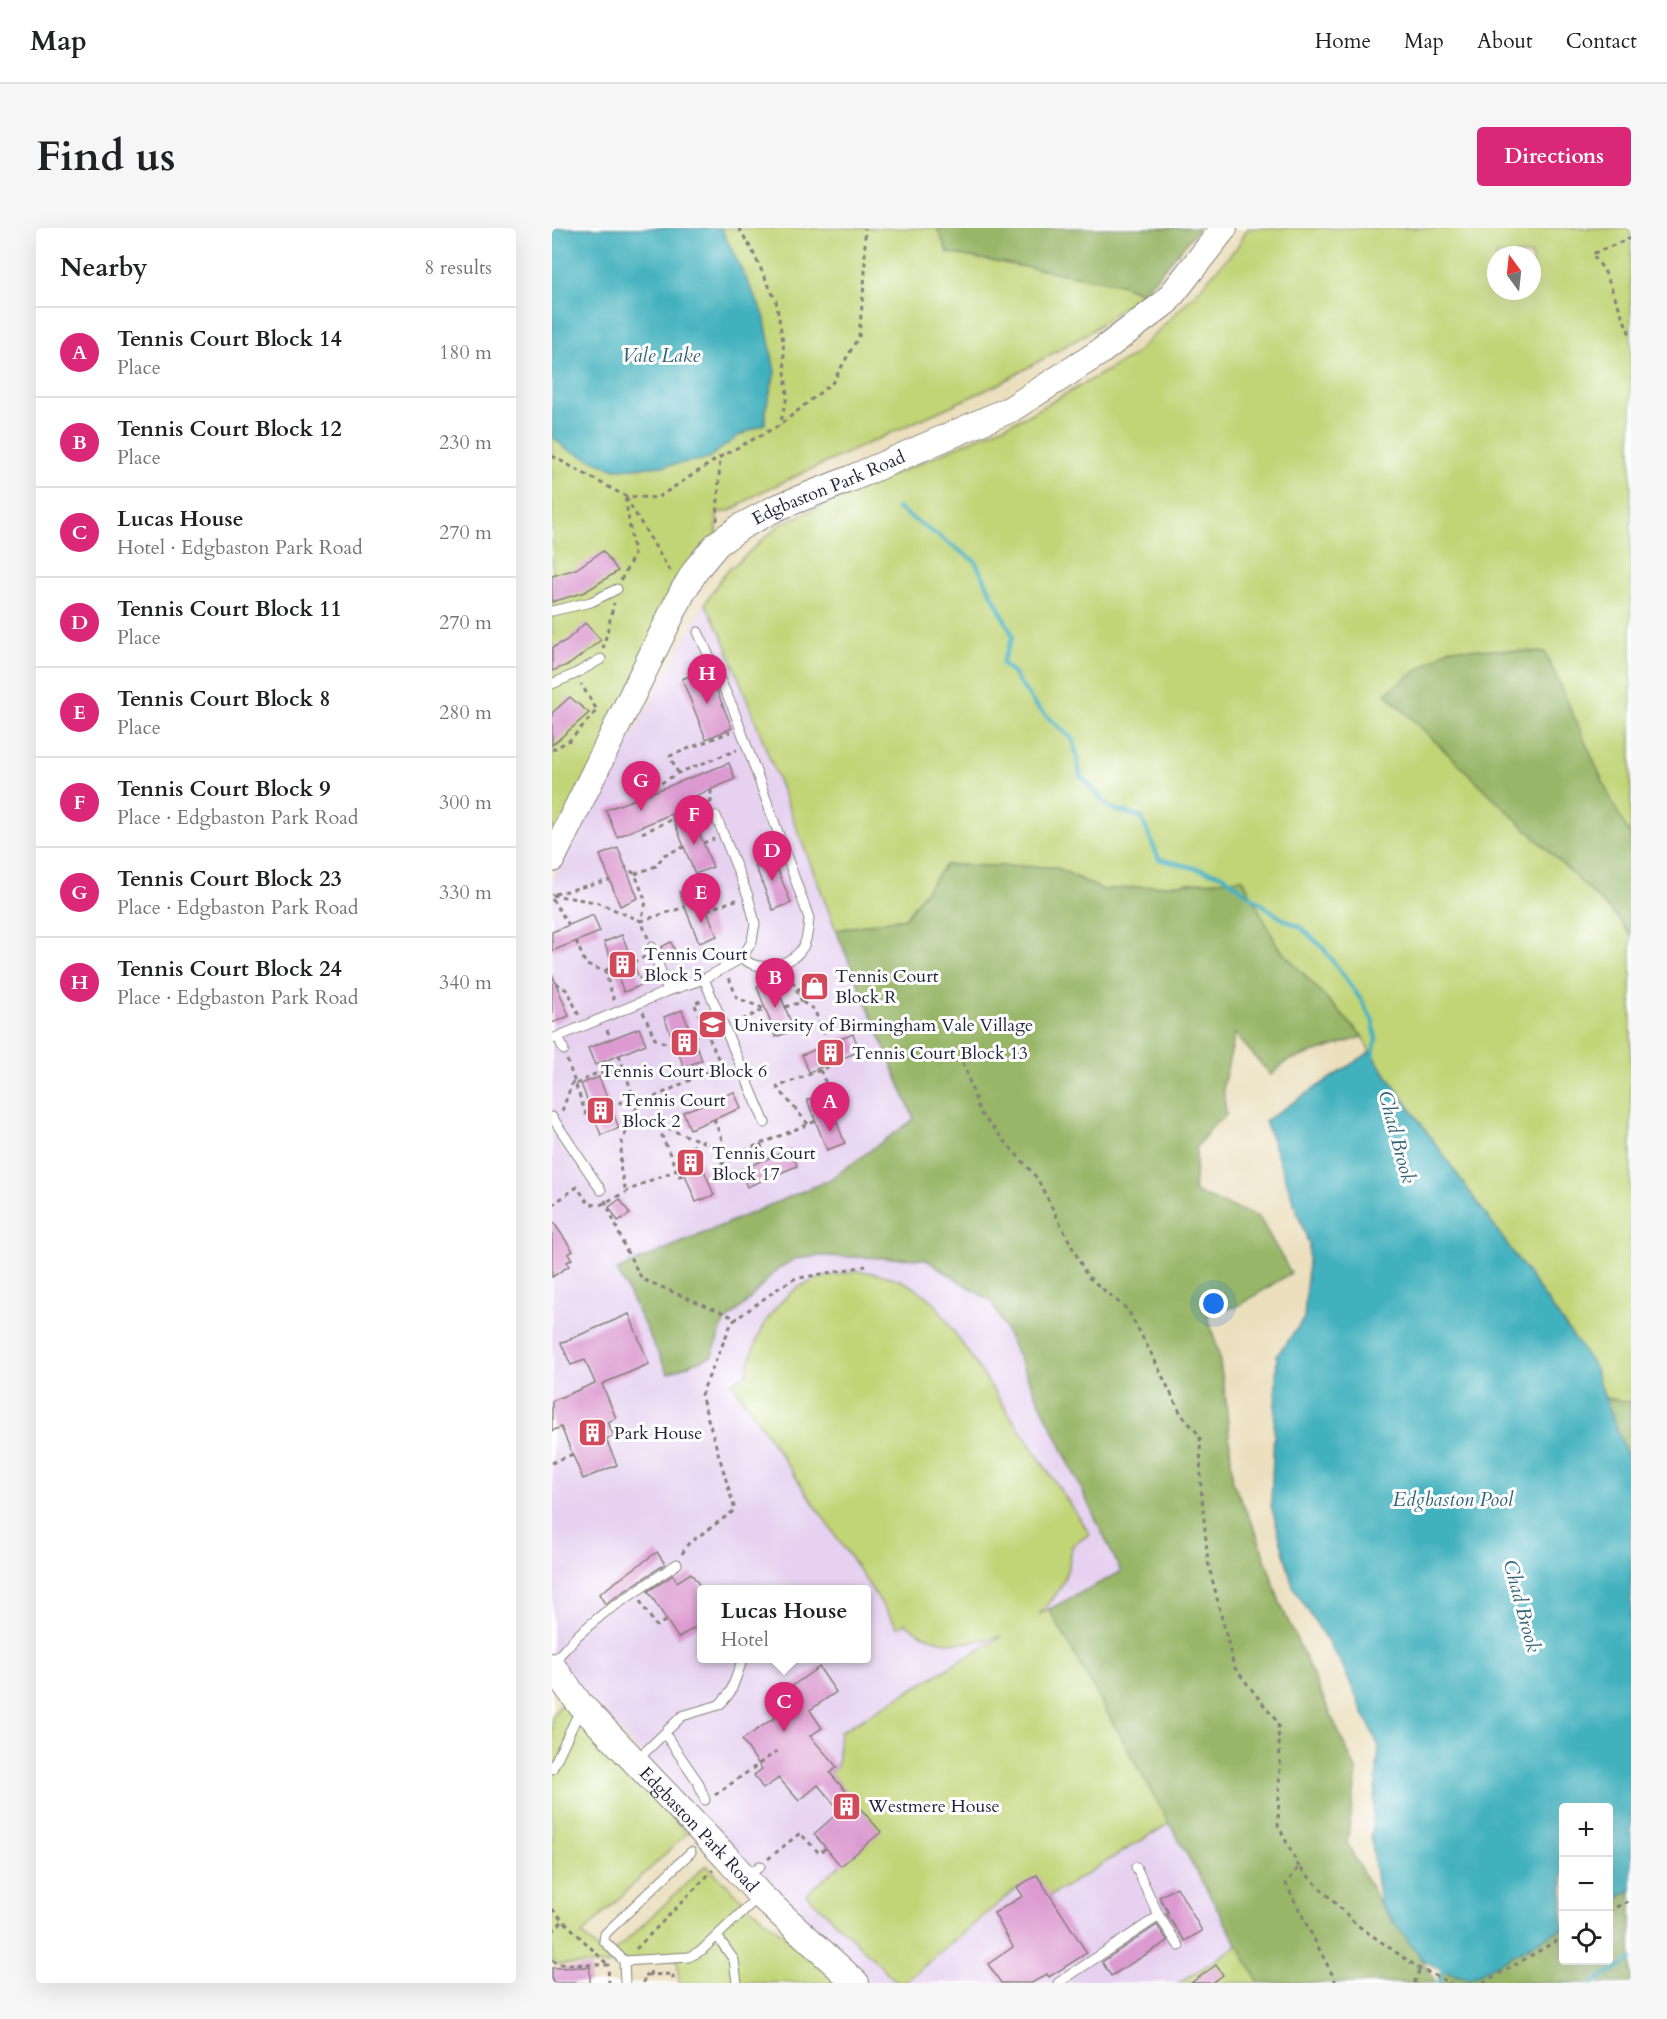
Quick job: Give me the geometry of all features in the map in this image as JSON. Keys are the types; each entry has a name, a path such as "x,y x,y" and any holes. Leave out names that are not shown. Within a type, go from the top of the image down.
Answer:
{"street":[{"name":"Edgbaston Park Road","path":"552,859 560,829 682,593 697,568 717,544 742,526 776,508 850,479 1011,409 1100,352 1166,302 1224,228"},
{"name":"Edgbaston Park Road","path":"552,1665 582,1706 635,1762 701,1804 726,1857 755,1880 856,1983"}],"lane":[{"path":"552,611 591,602 617,589"},
{"path":"698,632 740,727 809,918 804,945 798,954 784,963 754,965 742,958"},
{"path":"552,684 601,659"},
{"path":"564,1050 555,1038 639,1002 704,980 742,958 752,941 755,923 748,896 716,816"},
{"path":"652,947 668,991"},
{"path":"704,980 765,1123"},
{"path":"554,1120 601,1190"},
{"path":"552,1665 579,1634 604,1613 676,1564"},
{"path":"635,1762 682,1716 719,1705 730,1691 741,1663"},
{"path":"552,1769 582,1706"},
{"path":"665,1734 698,1782 701,1804"},
{"path":"691,1852 605,1934 604,1941 624,1960 689,1957 702,1950 717,1936 755,1880"},
{"path":"1137,1867 1158,1916 1179,1946"},
{"path":"1060,1982 1158,1916"},
{"path":"717,1936 734,1960 737,1983"},
{"path":"624,1960 625,1983"}],"path":[{"path":"739,228 776,301 783,342 787,396 780,425"},
{"path":"552,456 625,496 657,498 720,457 780,425 833,382 859,336 865,274 865,228"},
{"path":"1631,238 1592,254 1604,270 1631,337"},
{"path":"717,544 720,457"},
{"path":"601,659 617,589 634,555 625,496"},
{"path":"625,496 682,593"},
{"path":"552,750 570,740 597,710 575,674"},
{"path":"678,773 670,756 740,727"},
{"path":"638,797 678,773 747,746"},
{"path":"642,833 711,802"},
{"path":"635,874 656,866 664,855 684,848"},
{"path":"625,867 635,874 646,902 641,921 652,947"},
{"path":"552,896 609,880"},
{"path":"552,896 596,902 641,921 685,907"},
{"path":"552,896 569,925"},
{"path":"706,910 748,896"},
{"path":"576,941 586,965 605,971 613,966"},
{"path":"784,963 802,1002 814,1010 828,1044"},
{"path":"725,968 737,998 765,1009 725,1028"},
{"path":"605,971 618,1011"},
{"path":"556,983 568,991 583,1026"},
{"path":"797,989 806,989 798,994"},
{"path":"626,1192 620,1167 622,1141 638,1105 721,1065 694,1004 712,997"},
{"path":"639,1002 655,1038 676,1047"},
{"path":"785,1007 802,1002"},
{"path":"693,1037 706,1031"},
{"path":"564,1050 587,1117 592,1114"},
{"path":"619,1055 638,1105"},
{"path":"963,1062 980,1113 1037,1178 1087,1276 1128,1310 1180,1414 1200,1436 1201,1487 1208,1562 1234,1667 1278,1724 1280,1762 1278,1825 1299,1867 1357,1925 1420,1969 1451,1983"},
{"path":"808,1124 777,1087 831,1066 830,1063"},
{"path":"820,1070 841,1118 836,1119"},
{"path":"576,1084 595,1074 624,1071"},
{"path":"554,1120 574,1079"},
{"path":"610,1106 634,1098"},
{"path":"633,1116 736,1154 816,1121"},
{"path":"714,1119 726,1150"},
{"path":"658,1126 679,1176 685,1175"},
{"path":"760,1144 768,1159"},
{"path":"711,1168 736,1158 736,1154"},
{"path":"552,1204 577,1187 589,1204 600,1205 677,1170"},
{"path":"601,1190 625,1248 642,1279 738,1319"},
{"path":"676,1564 688,1544 735,1510 701,1395 732,1322 794,1279 866,1266"},
{"path":"552,1462 573,1454"},
{"path":"634,1592 656,1626 667,1620"},
{"path":"701,1804 780,1749"},
{"path":"755,1880 800,1833 819,1853 826,1848"},
{"path":"624,1960 726,1857"},
{"path":"1299,1867 1286,1884 1335,1983"},
{"path":"1613,1909 1631,1900"},
{"path":"553,1912 564,1920 608,1965 609,1983"},
{"path":"552,1931 564,1920"},
{"path":"1483,1983 1559,1939"},
{"path":"650,1960 651,1975"},
{"path":"554,1963 608,1965"},
{"path":"1414,1983 1420,1969"},
{"path":"644,1983 644,1975 673,1974 673,1983"}],"shaded area":[{"path":"705,603 724,640 836,930 992,1302 1121,1572 1050,1609 1259,1983 871,1983 741,1863 574,1682 552,1653 552,881"}],"green space":[{"path":"721,228 937,228 949,253 1121,284 1143,293 1088,333 999,384 761,492 730,511 717,513 717,544 567,832 554,827 552,829 552,436 567,449 615,469 664,466 706,459 740,435 765,423 766,407 775,372"},
{"path":"937,228 1199,228 1143,293 1121,284 948,253"},
{"path":"1248,228 1631,228 1631,1468 1593,1365 1370,1052 1363,1037 1278,947 1243,879 1103,890 1055,867 945,865 905,918 836,930 724,640 705,603 724,574 781,524 1025,417 1133,356 1194,295 1237,247"},
{"path":"1450,648 1545,652 1612,802 1631,837 1631,936 1617,917 1385,693"},
{"path":"945,865 1055,867 1103,890 1243,879 1278,947 1363,1037 1287,1061 1271,1075 1235,1034 1223,1086 1226,1115 1213,1126 1197,1146 1194,1192 1259,1217 1291,1273 1238,1306 1207,1314 1218,1351 1226,1400 1233,1483 1256,1532 1280,1603 1357,1772 1347,1843 1380,1904 1422,1959 1435,1983 1259,1983 1049,1609 1121,1572 992,1302 925,1259 821,1256 794,1259 775,1271 723,1324 712,1356 668,1373 617,1270 829,1180 914,1119 836,930 905,918"},
{"path":"858,1271 880,1274 908,1284 934,1302 1090,1534 1072,1546 1069,1566 1058,1592 1039,1614 1049,1609 1170,1823 1050,1896 1017,1888 904,1983 898,1983 806,1894 880,1832 830,1773 837,1767 840,1732 1002,1636 952,1643 929,1637 905,1623 898,1628 732,1383 747,1373 759,1335 773,1311 782,1301 803,1285 830,1276"},
{"path":"1605,1398 1631,1402 1631,1468"},
{"path":"564,1701 687,1833 582,1934 610,1962 608,1965 557,1964 552,1960 552,1840 554,1838 552,1836 552,1716"},
{"path":"706,1865 837,1983 679,1983 677,1959 624,1961 614,1952"},
{"path":"1631,1890 1631,1983 1439,1983 1442,1971 1470,1979 1559,1930 1559,1965 1613,1965 1613,1901"},
{"path":"1239,1945 1259,1983 1179,1983"}],"water":[{"name":"Vale Lake","path":"552,228 721,228 764,315 775,372 766,407 765,424 740,435 707,459 664,466 615,469 566,449 552,436"},
{"name":"Edgbaston Pool","path":"1370,1052 1593,1365 1631,1468 1631,1890 1613,1901 1613,1803 1559,1803 1559,1930 1470,1979 1442,1971 1422,1959 1380,1904 1371,1837 1379,1747 1341,1663 1293,1587 1271,1505 1277,1355 1304,1319 1309,1245 1265,1121"}],"building":[{"path":"603,551 618,571 585,592 552,602 552,576 576,569"},
{"path":"585,623 601,640 570,664 552,671 552,648 567,640"},
{"path":"708,669 732,728 706,739 682,679"},
{"path":"570,697 589,713 552,745 552,713"},
{"path":"729,763 735,779 686,800 713,867 695,874 671,814 617,837 606,810"},
{"path":"618,848 638,898 620,906 600,855"},
{"path":"771,853 791,903 773,910 753,860"},
{"path":"697,886 717,936 699,943 679,892"},
{"path":"593,915 600,932 552,951 552,932"},
{"name":"Tennis Court Block 5","path":"622,935 642,985 624,992 604,942"},
{"path":"671,942 677,956 666,961 661,947"},
{"path":"552,974 569,1016 552,1023"},
{"name":"Tennis Court Block R","path":"820,976 826,989 809,996 803,984"},
{"path":"774,979 794,1030 776,1037 757,987"},
{"name":"Tennis Court Block 6","path":"682,1010 702,1060 684,1067 664,1017"},
{"path":"639,1028 646,1044 595,1065 588,1048"},
{"name":"Tennis Court Block 13","path":"853,1034 860,1051 809,1072 802,1055"},
{"name":"Tennis Court Block 2","path":"599,1077 619,1128 601,1135 581,1084"},
{"path":"734,1092 741,1108 690,1129 683,1112"},
{"path":"825,1093 845,1143 827,1150 807,1100"},
{"name":"Tennis Court Block 17","path":"694,1145 714,1195 696,1202 676,1152"},
{"path":"791,1149 797,1166 747,1187 740,1170"},
{"path":"620,1199 630,1214 618,1221 609,1207"},
{"path":"552,1220 573,1251 568,1254 572,1259 567,1262 569,1266 552,1277"},
{"path":"629,1314 649,1364 602,1384 616,1418 608,1422 614,1436 606,1439 617,1465 583,1479 561,1427 552,1431 552,1401 595,1383 585,1360 571,1365 561,1343"},
{"path":"657,1552 665,1564 605,1604 599,1594"},
{"path":"691,1573 699,1585 697,1585 697,1626 678,1638 648,1591 673,1575 677,1582"},
{"path":"819,1667 836,1692 810,1710 822,1728 810,1736 837,1767 830,1773 881,1832 841,1866 814,1834 840,1811 818,1785 799,1801 779,1778 763,1789 754,1775 762,1769 742,1740 794,1704 785,1691"},
{"path":"1037,1875 1087,1953 1049,1977 1047,1974 1032,1983 1001,1983 988,1964 1013,1947 994,1913 1023,1896 1017,1887"},
{"path":"1177,1887 1202,1931 1185,1941 1166,1914 1169,1913 1159,1897"},
{"path":"1157,1925 1168,1941 1111,1976 1102,1962"},
{"path":"1216,1965 1223,1975 1212,1983 1191,1983"},
{"path":"590,1967 590,1983 552,1983 552,1968"}],"waterway":[{"name":"Chad Brook","path":"897,508 975,561 1013,636 1002,663 1012,672 1035,705 1074,741 1080,775 1110,808 1141,817 1159,859 1222,875 1281,918 1302,928 1324,949 1362,1001 1373,1021 1376,1039 1371,1062"},
{"path":"1593,1983 1631,1960"},
{"name":"Chad Brook","path":"1439,1983 1444,1965"}],"place":[{"name":"Tennis Court Block 24","path":"707,704"},
{"name":"Tennis Court Block 23","path":"641,811"},
{"name":"Tennis Court Block 9","path":"694,845"},
{"name":"Tennis Court Block 11","path":"772,881"},
{"name":"Tennis Court Block 8","path":"701,923"},
{"name":"Tennis Court Block 5","path":"623,964"},
{"name":"Tennis Court Block R","path":"814,986"},
{"name":"Tennis Court Block 12","path":"775,1008"},
{"name":"University of Birmingham Vale Village","path":"713,1025"},
{"name":"Tennis Court Block 6","path":"684,1042"},
{"name":"Tennis Court Block 13","path":"831,1053"},
{"name":"Tennis Court Block 2","path":"601,1110"},
{"name":"Tennis Court Block 14","path":"830,1132"},
{"name":"Tennis Court Block 17","path":"691,1163"},
{"name":"Park House","path":"593,1433"},
{"name":"Lucas House","path":"784,1732"},
{"name":"Westmere House","path":"847,1806"}]}
